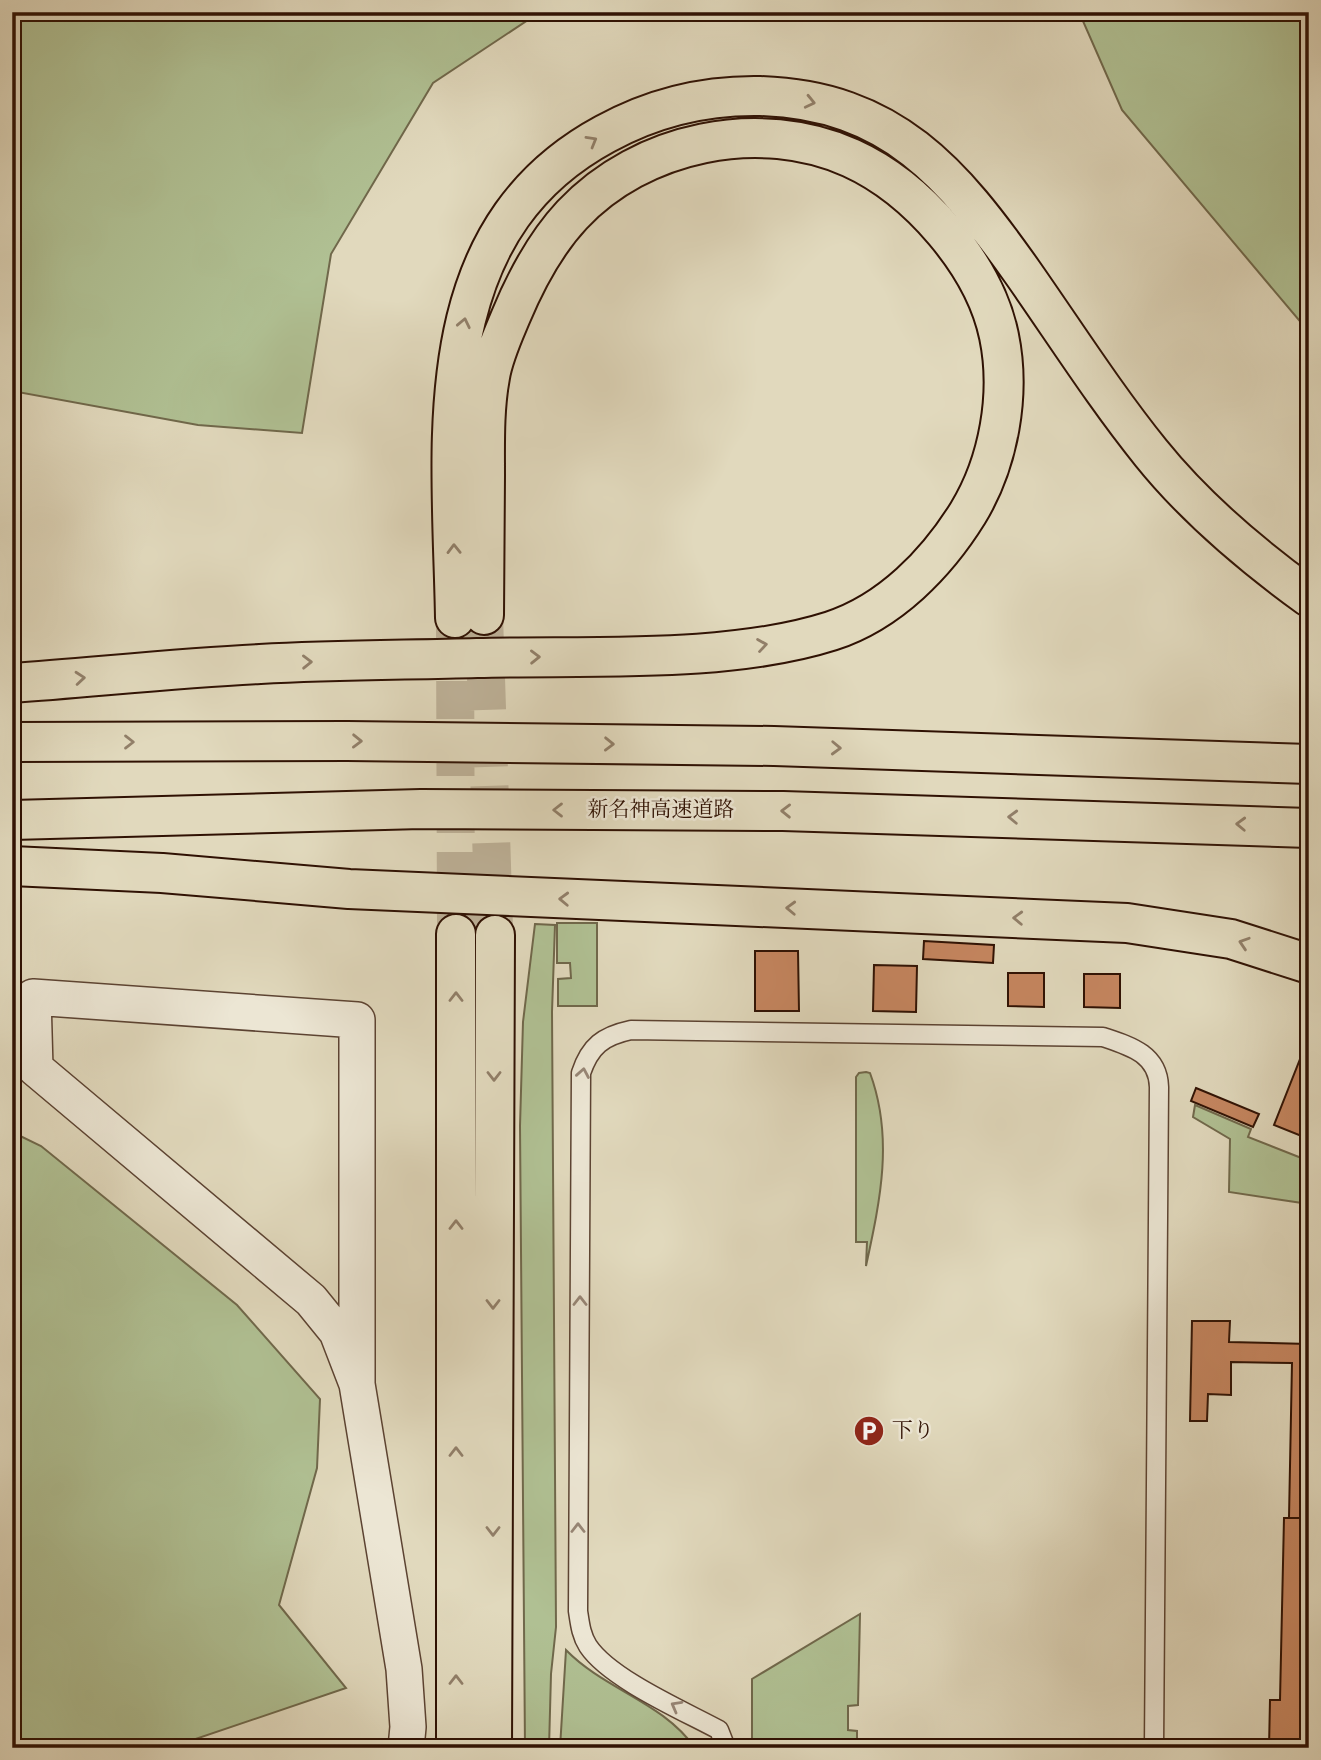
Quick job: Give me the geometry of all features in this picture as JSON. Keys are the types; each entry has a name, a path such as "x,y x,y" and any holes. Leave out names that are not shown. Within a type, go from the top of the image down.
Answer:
{"highway":[{"path":"12,683 260,664 722,652 836,630 919,578 949,542 979,494 997,441 1004,384 999,333 977,280 950,236 906,192 853,159 804,143 751,137 700,144 654,157 616,180 575,212 544,250 520,294 490,377 470,616 453,392 458,348 467,307 485,262 504,229 527,198 583,146 659,109 703,98 789,97 831,106 866,120 929,158 982,215 1151,453 1229,535 1309,597"},
{"path":"12,742 347,741 774,746 1309,764"},
{"name":"新名神高速道路","path":"12,820 421,809 769,811 1309,828"},
{"path":"12,866 162,873 349,889 1127,923 1231,939 1309,964"},
{"path":"456,934 456,1748"},
{"path":"492,1748 495,934"}],"street":[{"path":"357,1384 337,1332 311,1300 35,1068 33,996 357,1020 357,1384 404,1669 408,1727 406,1748"}],"lane":[{"path":"726,1748 719,1730 612,1670 589,1648 581,1632 578,1611 581,1073 595,1044 610,1034 631,1030 1103,1037 1140,1051 1159,1072 1154,1748"}],"green space":[{"path":"12,12 540,12 433,83 331,254 302,433 198,425 12,391"},
{"path":"1079,12 1309,12 1309,332 1122,110"},
{"path":"557,923 597,923 597,1006 558,1006 558,979 571,978 570,963 557,963"},
{"path":"535,924 555,925 552,1012 556,1627 551,1674 549,1748 525,1748 520,1126 523,1022"},
{"path":"859,1073 870,1073 877,1097 883,1145 880,1194 866,1266 867,1242 856,1242 856,1077"},
{"path":"1195,1105 1251,1129 1248,1137 1309,1161 1309,1204 1229,1192 1230,1139 1193,1117"},
{"path":"12,1132 41,1146 237,1305 320,1399 317,1468 279,1605 346,1688 169,1748 12,1748"},
{"path":"860,1614 858,1705 848,1706 848,1730 857,1731 857,1748 752,1748 752,1679"},
{"path":"566,1650 598,1676 667,1719 695,1748 560,1748"}],"building":[{"path":"924,941 994,945 993,963 923,959"},
{"path":"755,951 798,951 799,1011 755,1011"},
{"path":"874,965 917,966 916,1012 873,1011"},
{"path":"1008,973 1044,973 1044,1007 1008,1006"},
{"path":"1084,974 1120,974 1120,1008 1084,1007"},
{"path":"1306,1044 1309,1045 1309,1139 1274,1125"},
{"path":"1196,1088 1259,1114 1253,1127 1191,1101"},
{"path":"1192,1321 1230,1321 1229,1342 1309,1344 1309,1518 1289,1518 1292,1363 1231,1362 1231,1395 1208,1394 1207,1421 1190,1421"},
{"path":"1284,1518 1309,1518 1309,1748 1269,1748 1270,1700 1280,1700"}],"tunnel":[{"path":"484,615 494,928"},
{"path":"455,624 456,928"}],"place":[{"name":"下り","path":"869,1431"}]}
